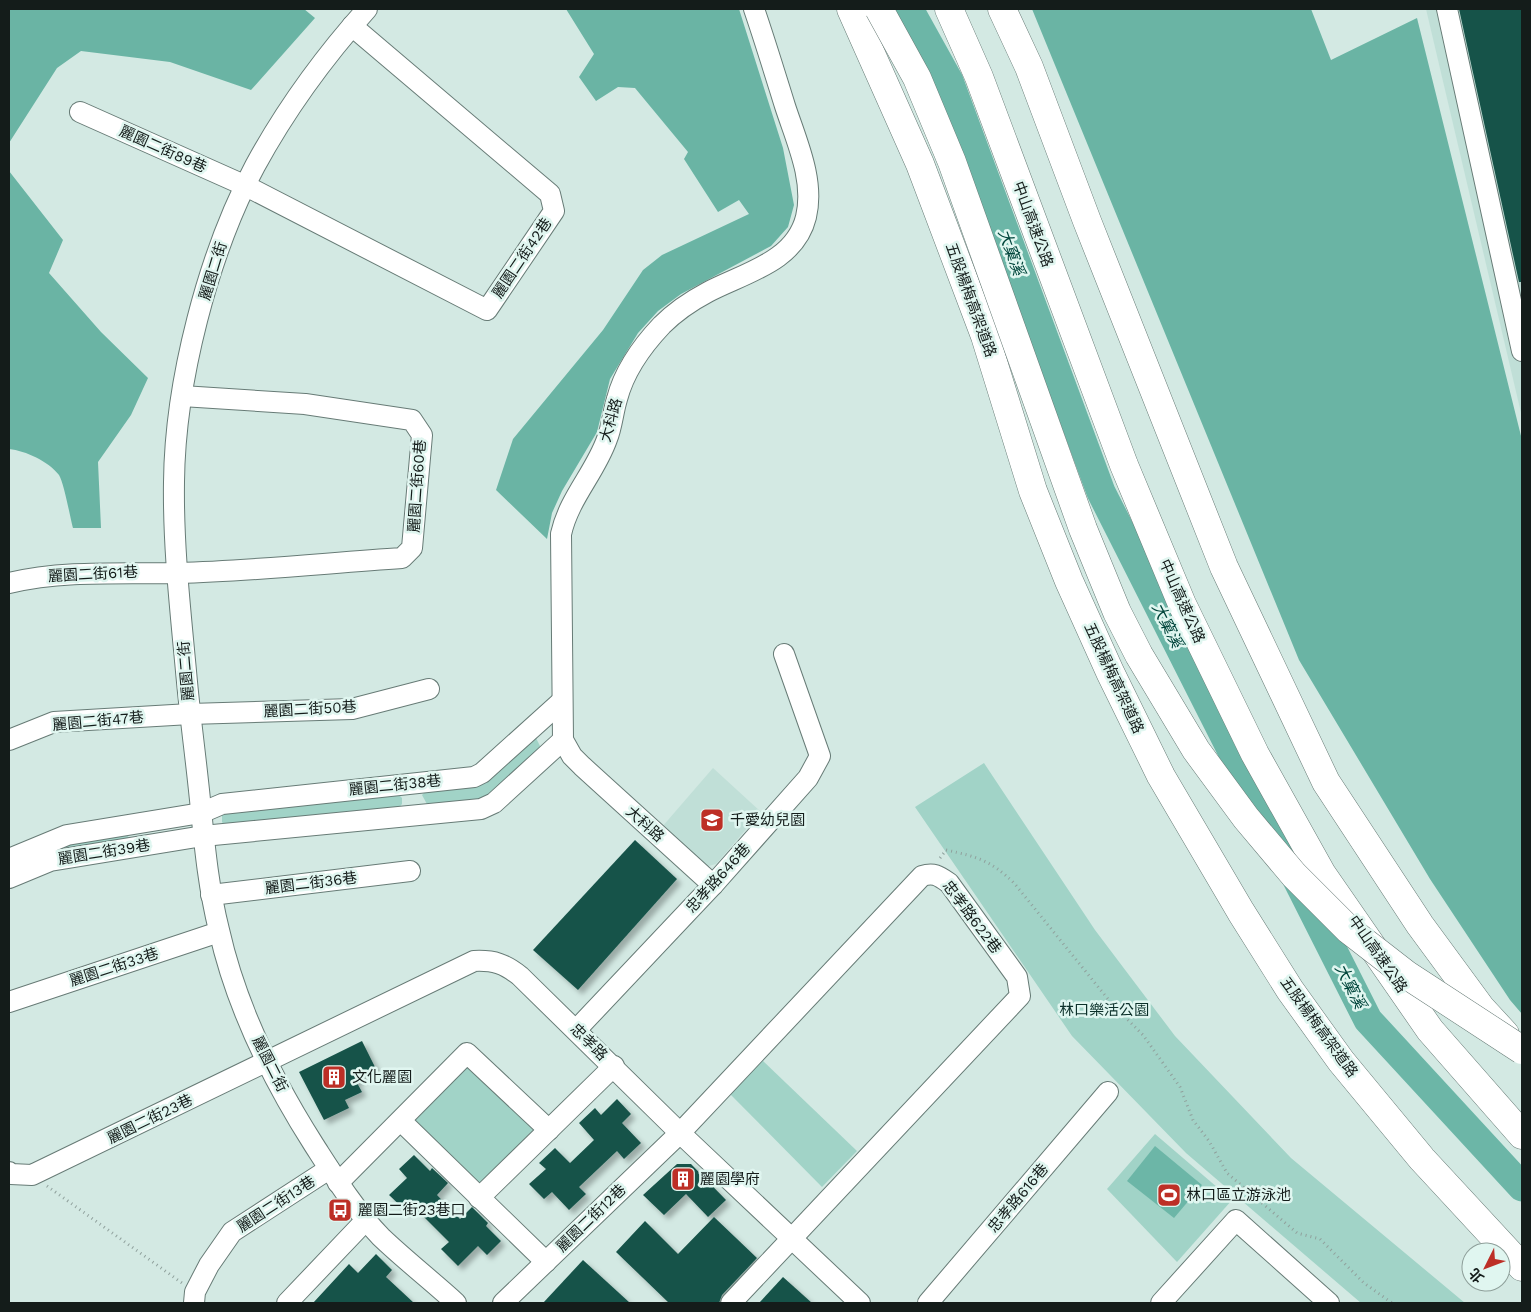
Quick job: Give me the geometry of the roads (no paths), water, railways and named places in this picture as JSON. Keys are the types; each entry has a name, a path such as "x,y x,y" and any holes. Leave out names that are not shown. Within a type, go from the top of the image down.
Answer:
{"highway":[{"name":"五股楊梅高架道路","path":"851,9 927,182 985,336 1034,491 1069,582 1110,672 1161,776 1241,912 1290,990 1340,1061 1422,1159 1522,1266"},
{"name":"五股楊梅高架道路","path":"878,9 917,78 952,162 1083,529 1116,612 1139,655 1196,750 1246,818 1282,861 1349,930 1407,975 1522,1050"},
{"name":"中山高速公路","path":"949,9 979,77 1124,465 1182,604 1255,754 1322,874 1430,1030 1522,1135"},
{"path":"1002,9 1029,67 1087,221 1224,567 1326,782 1431,940 1481,1008 1522,1054"}],"street":[{"name":"麗園二街","path":"367,9 326,55 289,110 255,167 228,224 194,333 182,396 174,477 174,532 202,836 219,932 241,1000 267,1062 302,1126 334,1176 380,1236 456,1303"},
{"name":"大科路","path":"713,885 582,766 572,756 563,740 561,534 565,516 608,439 617,396 629,370 662,325 683,307 765,265 784,253 799,236 806,216 808,191 804,164 754,9"},
{"path":"1447,9 1522,351"},
{"name":"麗園二街42巷","path":"246,186 487,310 554,211 550,194 352,26"},
{"name":"麗園二街89巷","path":"80,112 246,186"},
{"name":"麗園二街60巷","path":"178,573 402,558 412,548 422,435 412,420 305,404 182,396"},
{"name":"麗園二街61巷","path":"9,583 36,577 139,571 178,573"},
{"name":"忠孝路646巷","path":"577,1029 713,885 808,778 820,756 784,654"},
{"name":"麗園二街50巷","path":"190,714 352,709 429,689"},
{"name":"麗園二街38巷","path":"201,813 222,804 466,778 482,773 562,701"},
{"name":"麗園二街47巷","path":"9,740 54,722 190,714"},
{"name":"麗園二街38巷","path":"202,836 412,814 481,809 494,802 563,740"},
{"path":"410,783 412,814"},
{"name":"麗園二街39巷","path":"9,859 66,835 136,825 177,815 201,813"},
{"path":"136,825 140,846"},
{"name":"麗園二街39巷","path":"9,878 50,861 202,836"},
{"name":"麗園二街36巷","path":"211,895 410,870"},
{"name":"忠孝路622巷","path":"680,1133 922,876 931,873 940,876 949,883 1017,978 1020,996 792,1237"},
{"name":"麗園二街33巷","path":"9,1002 219,932"},
{"name":"忠孝路","path":"267,1062 474,962 488,960 504,964 520,976 577,1029 680,1133 860,1303"},
{"name":"麗園二街13巷","path":"194,1298 209,1265 232,1232 334,1176 401,1121 467,1052 549,1130"},
{"name":"麗園二街23巷","path":"9,1172 11,1174 32,1175 267,1062"},
{"path":"479,1198 614,1066"},
{"name":"忠孝路616巷","path":"928,1303 1108,1092"},
{"path":"401,1121 546,1262"},
{"name":"麗園二街12巷","path":"503,1303 680,1133"},
{"path":"287,1303 367,1219"},
{"path":"1161,1303 1236,1220 1329,1303"},
{"path":"731,1303 792,1237"}],"waterway":[{"name":"大窠溪","path":"909,9 949,81 1101,492 1368,1020 1522,1187"}],"place":[{"name":"千愛幼兒園","path":"712,820"},
{"name":"文化麗園","path":"334,1077"},
{"name":"麗園學府","path":"683,1179"},
{"name":"林口區立游泳池","path":"1169,1195"},
{"name":"麗園二街23巷口","path":"340,1210"}],"park label":[{"name":"林口樂活公園","path":"1104,1010"}]}
